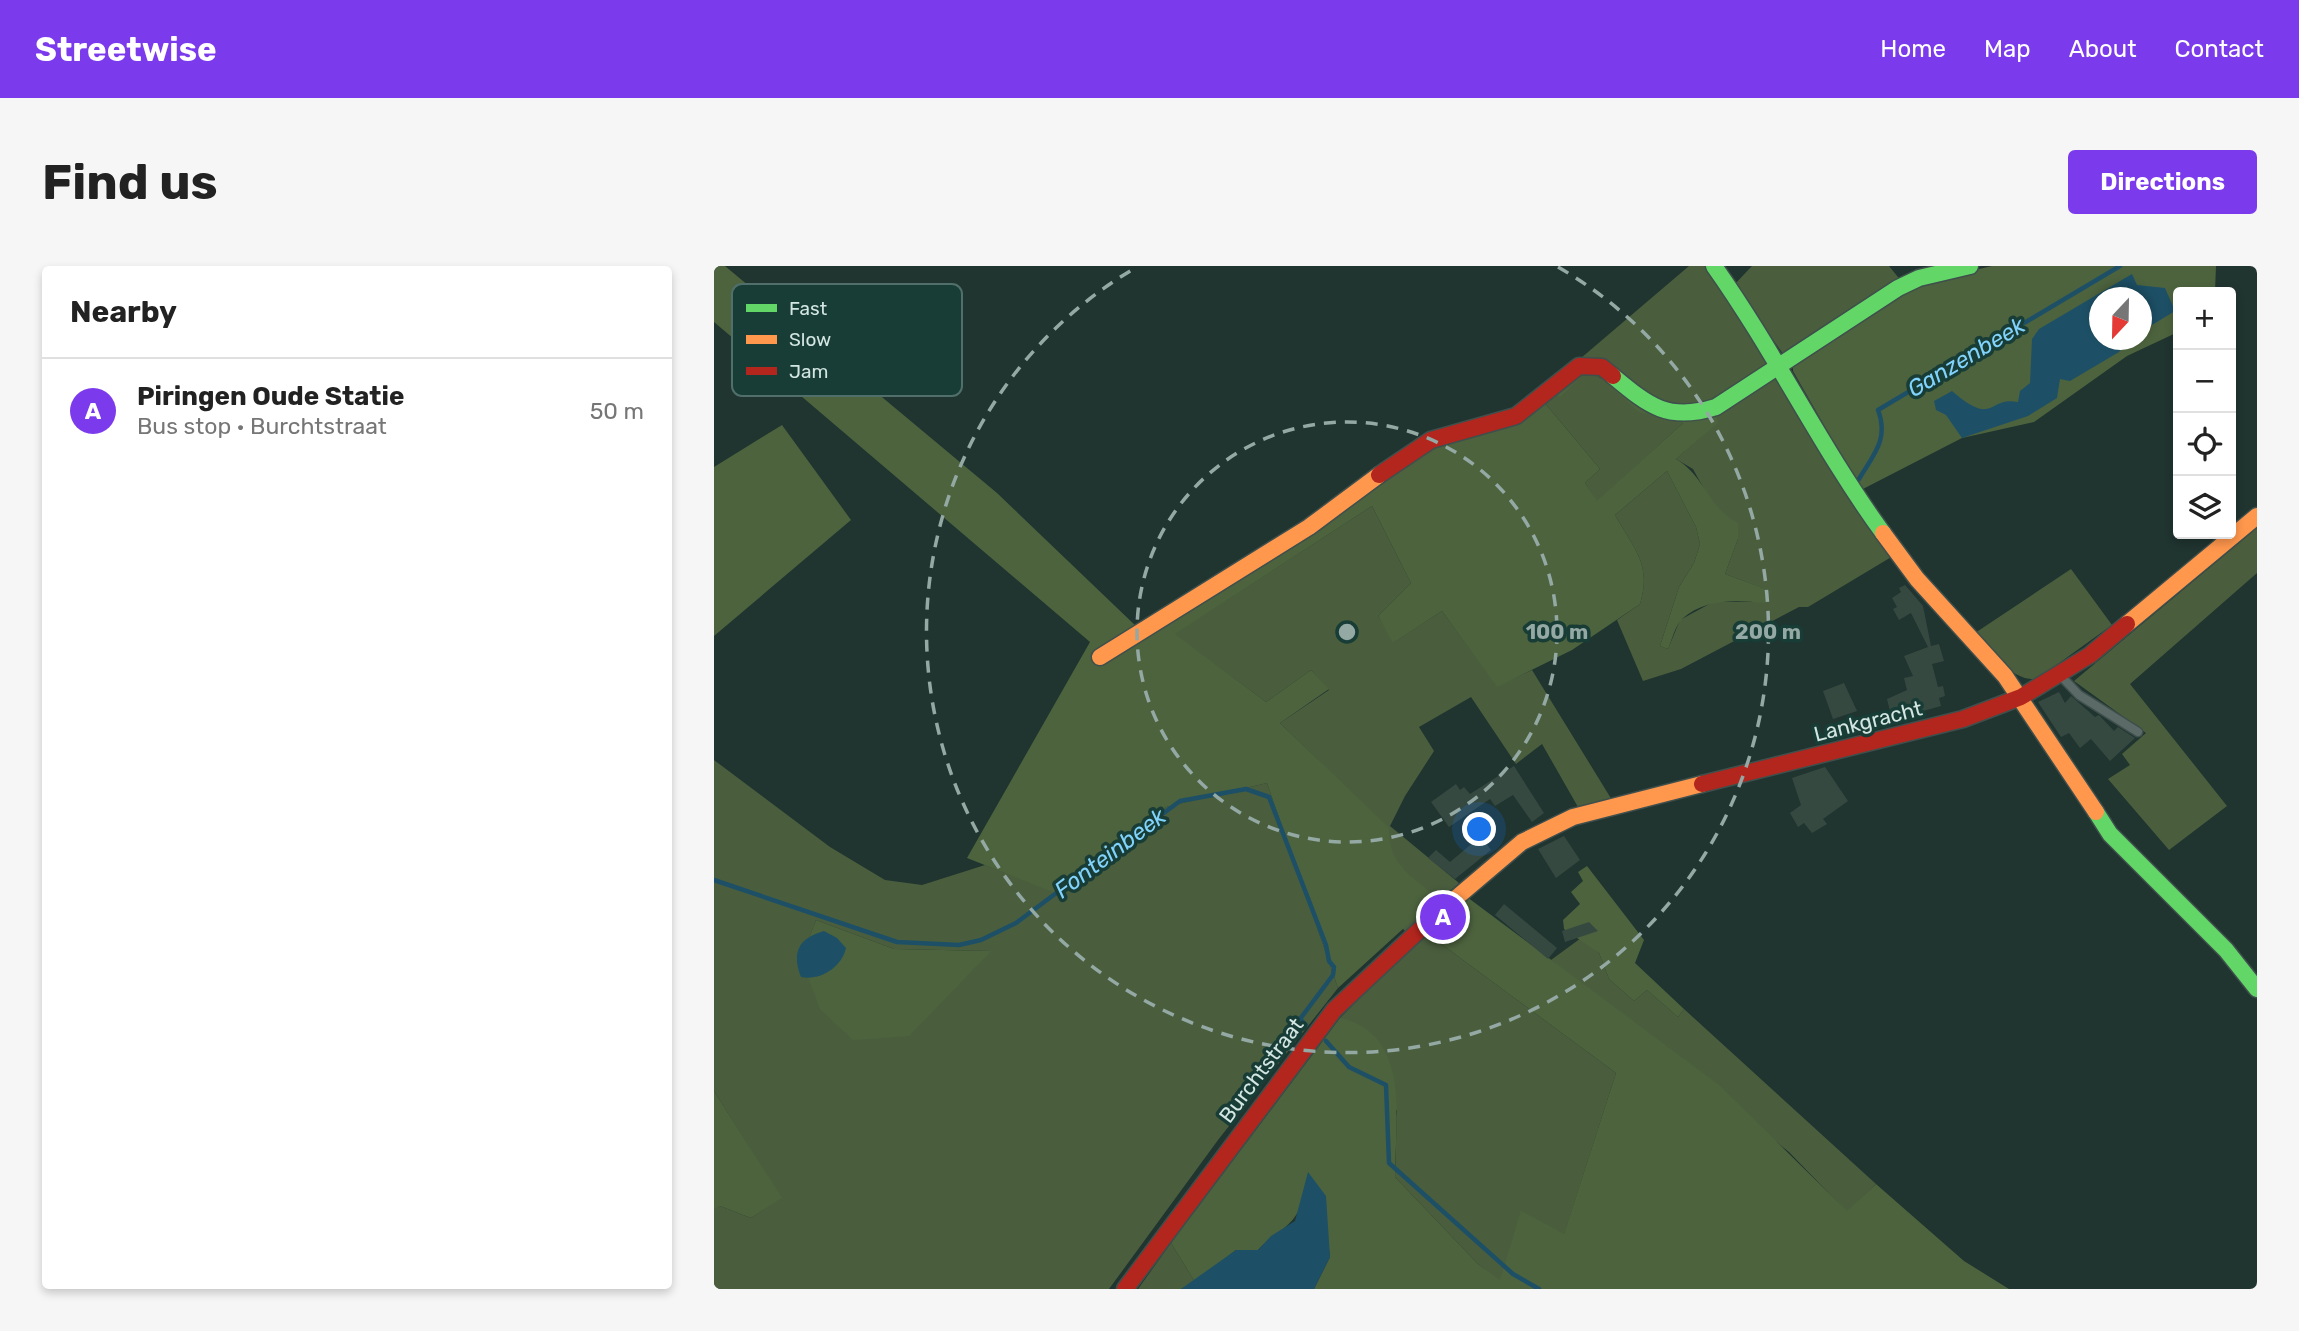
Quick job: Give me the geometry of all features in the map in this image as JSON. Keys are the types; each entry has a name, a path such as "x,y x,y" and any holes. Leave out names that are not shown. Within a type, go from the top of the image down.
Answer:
{"street":[{"path":"1714,266 1745,310 1853,492 1917,579 2021,697 2109,834 2225,950 2257,989"},
{"path":"1100,657 1309,527 1412,450 1431,440 1486,427 1516,415 1579,366 1602,367 1645,403 1659,411 1693,414 1716,407 1898,288 1919,278 1970,266"},
{"name":"Lankgracht","path":"1454,897 1522,842 1573,817 1963,719 2021,697 2060,675 2142,614 2257,516"},
{"name":"Burchtstraat","path":"1125,1289 1318,1029 1377,967 1454,897"}],"lane":[{"path":"2060,675 2079,695 2138,732"}],"green space":[{"path":"714,266 725,266 747,284 732,284 732,337 714,322"},
{"path":"1689,266 1706,266 1769,362 1717,403 1667,408 1581,358"},
{"path":"1752,266 1889,266 1902,282 1786,358 1734,285"},
{"path":"1992,266 2216,266 2215,287 2173,287 2173,334 2152,344 2152,287 2089,287 2089,350 2140,350 2127,356 2034,422 1962,438 1861,490 1793,371 1793,364 1890,297 1941,278"},
{"path":"1591,368 1629,397 1716,413 1718,423 1676,459 1694,474 1719,509 1738,523 1738,539 1725,574 1771,591 1765,603 1732,601 1701,607 1682,619 1668,649 1660,646 1679,587 1694,563 1700,544 1696,527 1667,471 1615,515 1642,567 1644,578 1640,604 1572,650 1497,687 1442,611 1393,643 1378,616 1411,583 1372,506 1175,634 1266,702 1311,670 1329,689 1280,723 1389,828 1392,851 1397,860 1410,876 1437,898 1338,988 1267,783 1166,807 1058,894 967,858 1090,642 801,396 881,396 997,493 1138,628 1429,444 1544,402 1600,469 1585,483 1597,501 1683,423 1639,412 1600,377 1584,374 1560,397 1555,392"},
{"path":"1584,374 1593,374 1684,422 1597,502 1585,483 1600,469 1544,402"},
{"path":"1775,376 1893,556 1808,607 1799,607 1681,669 1643,681 1617,620 1640,604 1644,578 1639,557 1615,515 1667,471 1696,527 1700,544 1694,563 1679,587 1660,646 1668,649 1680,620 1713,602 1765,602 1770,591 1725,574 1738,539 1725,516 1710,500 1693,469 1676,459 1717,423 1716,413"},
{"path":"782,425 851,520 714,636 714,467"},
{"path":"1372,506 1411,583 1378,616 1394,642 1442,611 1497,686 1532,670 1612,800 1578,807 1542,744 1516,764 1471,697 1419,727 1434,751 1405,796 1390,826 1459,883 1405,931 1318,838 1318,760 1280,723 1329,690 1311,670 1266,702 1174,634"},
{"path":"2257,528 2257,573 2130,684 2227,806 2169,850 2108,779 2130,765 2122,754 2146,733 2074,681"},
{"path":"2071,569 2112,625 2037,679 2019,676 2010,670 1972,635"},
{"path":"714,760 830,847 885,880 922,885 985,865 1058,893 1166,807 1267,783 1338,988 1218,1140 1109,1289 714,1289 714,1208 720,1206 751,1218 781,1198 714,1091","holes":["816,920 894,949 990,951 801,959"]},
{"path":"1587,866 1644,940 1635,963 1684,1009 1678,1017 1647,990 1634,1001 1609,979 1599,953 1564,929 1563,920 1580,904 1571,892 1583,881 1578,872"},
{"path":"1467,897 1720,1086 1847,1211 1876,1184 1964,1261 2009,1289 1314,1289 1330,1257 1327,1231 1301,1205 1288,1225 1258,1250 1236,1250 1195,1282 1171,1243 1340,1018 1363,1027 1379,1042 1389,1061 1397,1106 1395,1177 1478,1264 1500,1280 1521,1211 1564,1234 1616,1073 1425,932"},
{"path":"816,920 894,949 991,951 909,1036 853,1040 820,1009 801,958"},
{"path":"1425,932 1616,1073 1564,1235 1500,1281 1478,1264 1395,1177 1397,1111 1340,1018"},
{"path":"1581,938 1599,953 1609,979 1634,1001 1647,990 1678,1017 1684,1009 1876,1184 1847,1212 1789,1152 1551,960"},
{"path":"714,1091 782,1198 751,1218 720,1206 714,1209"},
{"path":"1171,1243 1195,1282 1181,1289 1138,1289"}],"water":[{"path":"2132,274 2137,285 2165,288 2173,312 2152,325 2152,287 2110,287"},
{"path":"2089,299 2089,350 2120,350 2070,381 2060,379 2057,398 2028,416 1962,438 1946,415 1936,410 1934,401 1952,391 1966,402 1984,409 2008,401 2018,402 2020,391 2030,383 2032,339 2039,329"},
{"path":"824,931 837,938 846,948 844,955 835,967 823,975 801,977 797,960 799,947 808,938"},
{"path":"1308,1172 1326,1196 1330,1257 1314,1289 1181,1289 1236,1250 1258,1250 1271,1236 1295,1221"}],"building":[{"path":"1905,585 1923,606 1931,646 1939,644 1944,661 1932,664 1938,687 1943,686 1945,696 1939,698 1941,706 1909,715 1905,714 1903,707 1890,711 1887,699 1907,690 1904,678 1913,676 1904,656 1928,647 1911,613 1899,620 1893,609 1897,607 1892,598 1901,592 1899,588"},
{"path":"1844,683 1857,711 1833,719 1823,691"},
{"path":"2059,692 2065,703 2071,696 2095,717 2099,715 2114,731 2118,727 2135,738 2110,761 2091,739 2080,748 2069,733 2061,737 2038,702"},
{"path":"1514,766 1544,813 1532,822 1513,795 1495,806 1490,799 1449,827 1431,802 1456,784 1460,790 1464,787 1470,794"},
{"path":"1825,767 1848,801 1823,819 1827,824 1812,833 1804,823 1798,827 1790,813 1801,805 1792,778"},
{"path":"1481,836 1491,850 1455,879 1428,858 1436,850 1450,862"},
{"path":"1564,836 1580,860 1556,878 1538,849"},
{"path":"1504,904 1557,948 1548,959 1495,915"},
{"path":"1589,922 1598,931 1565,942 1562,931"}],"waterway":[{"name":"Ganzenbeek","path":"1859,479 1875,454 1881,438 1878,410 2120,266"},
{"name":"Fonteinbeek","path":"714,880 897,942 959,945 981,940 1016,923 1180,801 1246,789 1269,797 1326,945 1329,961 1334,967 1333,975 1300,1019 1306,1025"},
{"name":"Fonteinbeek","path":"1326,1041 1349,1067 1386,1085 1389,1163 1513,1274 1539,1289"}],"traffic: fast":[{"path":"1714,266 1839,468 1883,533"},
{"path":"1613,376 1649,403 1672,412 1685,413 1716,407 1898,288 1919,278 1970,266"},
{"path":"2096,812 2110,834 2226,950 2257,989"}],"traffic: slow":[{"path":"1100,657 1309,527 1379,475"},
{"path":"2127,624 2257,516"},
{"path":"1883,533 1917,579 2005,676 2096,812"},
{"path":"1429,921 1522,842 1573,817 1702,784"}],"traffic: jam":[{"path":"1379,475 1431,440 1516,416 1579,366 1602,367 1613,376"},
{"path":"1702,784 1963,719 2021,697 2090,655 2127,624"},
{"path":"1125,1289 1334,1010 1429,921"}],"place":[{"name":"Piringen Oude Statie","path":"1443,917"}]}
